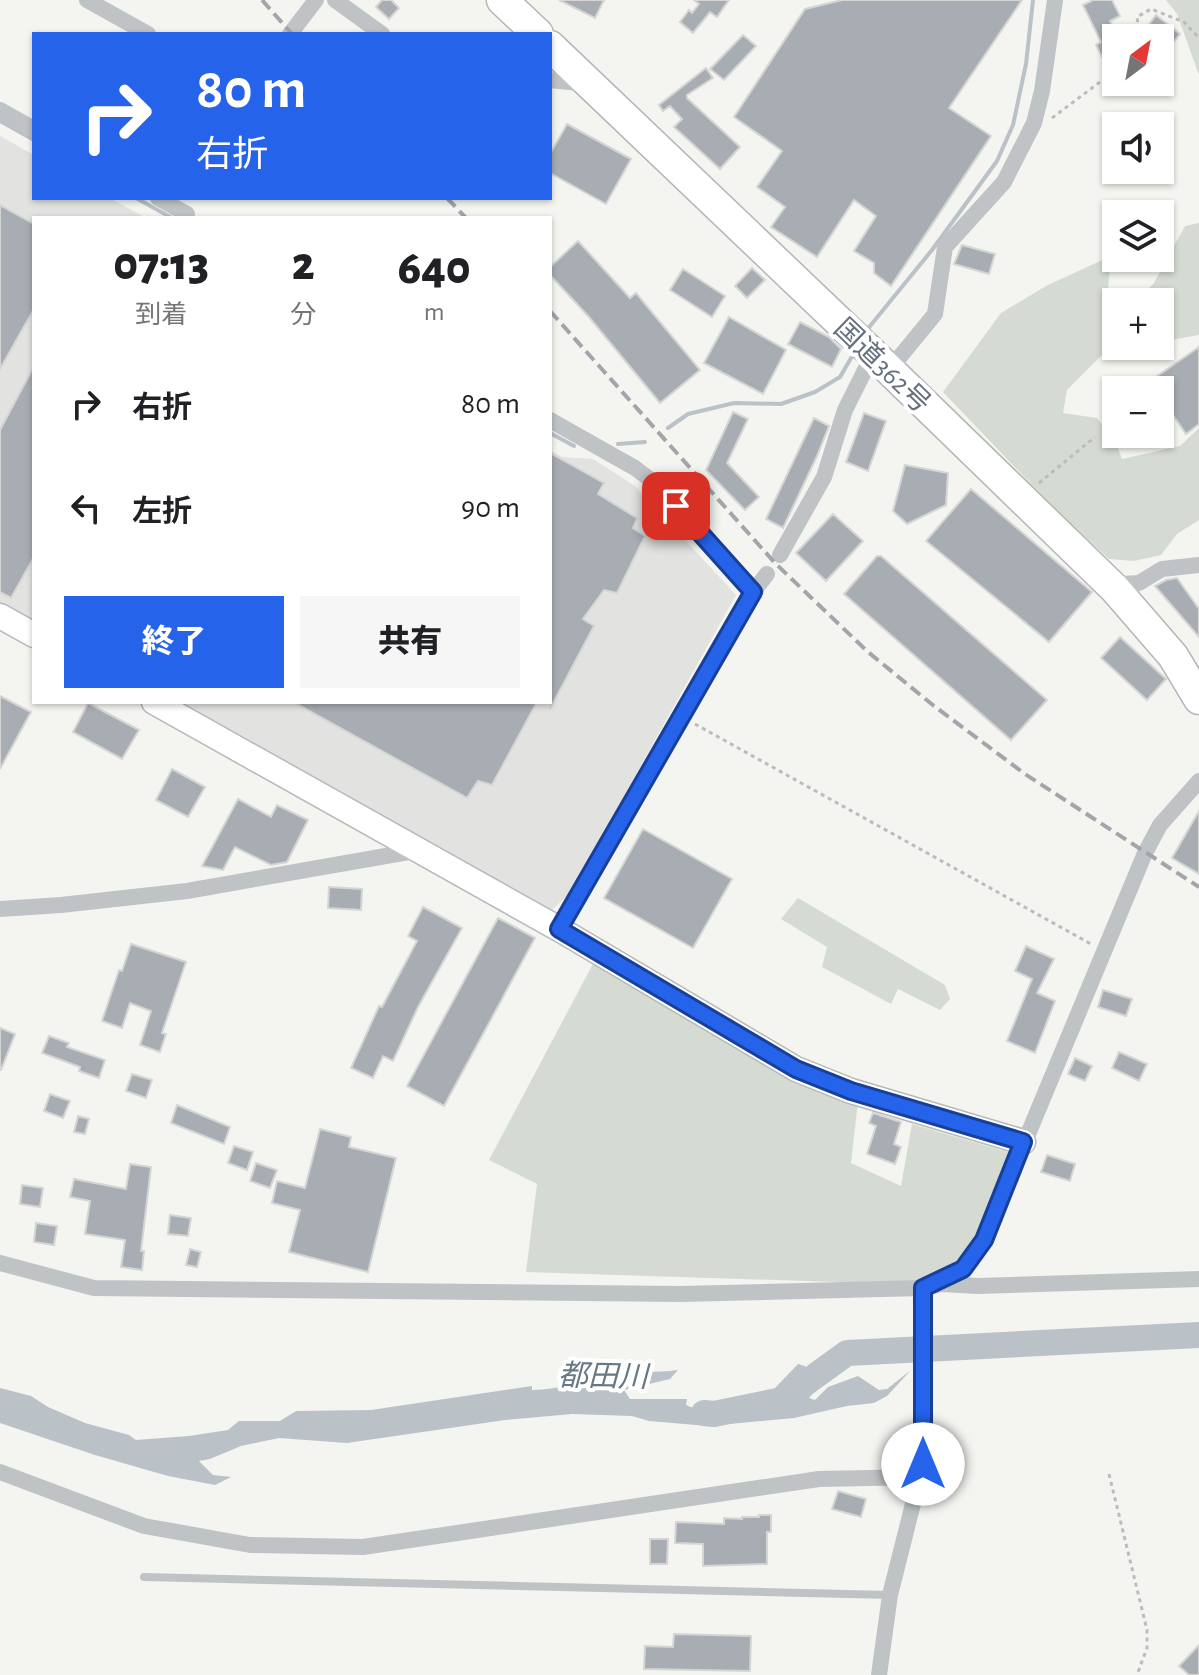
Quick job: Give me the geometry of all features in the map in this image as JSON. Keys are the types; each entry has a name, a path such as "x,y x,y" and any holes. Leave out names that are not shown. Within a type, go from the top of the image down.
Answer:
{"highway":[{"path":"502,0 536,32"},
{"name":"国道362号","path":"552,48 1115,589 1173,656 1199,699"}],"street":[{"path":"87,0 144,32"},
{"path":"292,32 316,0"},
{"path":"335,0 379,32"},
{"path":"780,555 824,477 845,410 881,362 935,314 945,247 1004,182 1029,134 1042,91 1055,0"},
{"path":"552,80 590,84"},
{"path":"0,110 32,128"},
{"path":"162,200 190,216"},
{"path":"552,421 635,468 656,484 753,592"},
{"path":"1115,589 1123,584 1139,583 1162,569 1199,565"},
{"path":"559,929 753,592 767,574"},
{"path":"0,616 32,634"},
{"path":"158,704 559,929 796,1069 851,1091 1023,1142"},
{"path":"923,1288 963,1269 984,1240 1145,853 1160,825 1199,781"},
{"path":"0,909 187,891 420,850"},
{"path":"0,1263 94,1288 680,1294 923,1288 942,1284 978,1286 1199,1279"},
{"path":"879,1675 890,1595 921,1471 923,1288"},
{"path":"0,1472 144,1526 250,1545 363,1547 819,1479 921,1471"}],"lane":[{"path":"144,1577 890,1595"}],"path":[{"path":"1138,24 1137,17 1151,9 1184,22 1199,38"},
{"path":"1029,134 1102,80"},
{"path":"1021,498 1095,437"},
{"path":"682,717 1105,952"},
{"path":"1109,1474 1147,1630 1147,1648 1137,1675"}],"shaded area":[{"path":"1166,0 1199,0 1199,75 1177,14"},
{"path":"0,136 32,154 32,200 114,200 142,216 32,216 32,621 0,603"},
{"path":"1199,223 1199,335 1174,339 1174,288 1149,288 1160,272 1174,272 1174,246 1185,226"},
{"path":"1102,260 1102,272 1110,272 1108,288 1102,288 1102,355 1067,390 1063,413 1097,418 1102,424 1102,448 1118,448 1122,459 1180,446 1199,428 1199,520 1177,534 1161,555 1134,561 1109,559 1053,507 943,392 1001,313 1046,286"},
{"path":"552,451 562,457 593,459 635,486 736,595 569,894 552,910 185,704 552,704"},
{"path":"798,898 945,985 950,999 940,1010 898,989 891,1004 822,967 827,947 781,919"},
{"path":"595,960 858,1102 851,1163 901,1186 912,1124 1018,1155 1002,1222 964,1259 929,1285 526,1272 537,1184 489,1160"},
{"path":"798,1364 805,1366 805,1370 789,1388 809,1390 818,1387 809,1398 815,1400 828,1387 858,1376 879,1390 887,1389 911,1370 887,1396 874,1403 794,1418 708,1426 649,1421 632,1416 572,1414 505,1420 347,1443 279,1438 241,1446 199,1461 213,1475 231,1477 215,1485 168,1476 95,1455 0,1423 0,1388 31,1396 85,1423 129,1435 136,1440 228,1430 239,1421 280,1421 296,1411 371,1410 532,1386 532,1390 553,1388 614,1374 678,1370 670,1379 624,1390 630,1399 687,1399 686,1405 694,1408 729,1411 756,1408 749,1401 775,1388"}],"building":[{"path":"382,0 391,0 399,8 389,19 376,7"},
{"path":"559,0 604,0 595,18"},
{"path":"694,0 729,0 717,17 710,12 693,33 680,22 689,10 692,13 699,4"},
{"path":"842,0 1022,0 949,108 991,136 891,286 874,273 874,263 854,251 876,216 854,200 817,257 771,227 785,207 757,187 782,151 734,117 805,9"},
{"path":"1093,0 1112,0 1120,16 1110,21 1112,24 1102,24 1102,57 1096,45 1101,42 1083,5"},
{"path":"1156,15 1167,24 1149,24"},
{"path":"743,35 756,46 724,80 710,69"},
{"path":"706,68 713,78 687,98 740,147 720,169 674,127 682,119 670,106 663,111 659,105"},
{"path":"567,124 631,159 606,204 552,174 552,150"},
{"path":"0,205 32,223 32,313 0,369"},
{"path":"578,241 630,298 636,293 700,370 660,403 552,277 552,265"},
{"path":"962,245 995,254 989,274 954,264"},
{"path":"752,268 765,280 747,298 735,286"},
{"path":"683,269 725,296 712,317 670,290"},
{"path":"729,317 786,350 763,394 704,363"},
{"path":"800,322 829,337 841,349 832,367 788,344"},
{"path":"1199,347 1199,424 1186,434 1174,416 1174,376 1157,376"},
{"path":"32,370 32,561 11,598 0,592 0,430"},
{"path":"733,412 748,419 727,463 759,497 745,510 706,470"},
{"path":"864,413 886,421 868,471 846,462"},
{"path":"814,418 829,426 783,528 766,519"},
{"path":"552,454 604,483 598,494 637,518 633,528 645,536 617,593 604,590 583,619 594,626 550,709"},
{"path":"905,465 948,473 946,505 907,524 893,511"},
{"path":"971,489 1092,592 1049,642 926,541"},
{"path":"833,514 863,541 826,581 796,553"},
{"path":"877,556 881,556 1047,700 1011,740 844,594"},
{"path":"1177,578 1199,609 1199,637 1155,586"},
{"path":"1120,637 1166,679 1147,700 1101,658"},
{"path":"0,696 31,712 0,769"},
{"path":"87,704 139,730 122,759 73,732"},
{"path":"297,704 536,704 492,785 478,781 467,798"},
{"path":"172,769 205,787 188,817 156,800"},
{"path":"238,799 271,817 277,805 308,820 287,862 271,865 235,847 223,870 202,866"},
{"path":"1199,811 1199,874 1172,858"},
{"path":"643,829 732,879 693,948 604,898"},
{"path":"329,887 362,889 361,910 328,908"},
{"path":"423,907 462,928 418,1007 393,1061 383,1056 373,1078 351,1068 379,1006 382,1007 417,941 408,936"},
{"path":"498,918 535,938 444,1106 407,1086"},
{"path":"131,944 186,962 162,1033 166,1034 160,1052 140,1045 151,1011 130,1003 122,1028 102,1021"},
{"path":"1026,946 1054,959 1037,993 1055,1001 1035,1053 1007,1041 1032,979 1015,971"},
{"path":"1103,990 1132,999 1126,1016 1098,1007"},
{"path":"0,1028 15,1034 1,1070 0,1070"},
{"path":"49,1036 69,1043 67,1047 105,1060 99,1078 79,1071 80,1067 42,1053"},
{"path":"1119,1052 1147,1064 1139,1081 1112,1068"},
{"path":"1075,1058 1092,1066 1085,1081 1068,1074"},
{"path":"132,1074 152,1080 146,1098 126,1091"},
{"path":"50,1094 70,1101 63,1118 44,1111"},
{"path":"177,1105 230,1127 224,1144 171,1123"},
{"path":"873,1113 901,1122 894,1144 901,1147 895,1164 867,1154 876,1126 869,1123"},
{"path":"78,1116 89,1119 85,1134 74,1132"},
{"path":"320,1129 351,1137 349,1147 396,1158 368,1272 289,1252 300,1210 272,1203 277,1181 305,1188"},
{"path":"234,1146 253,1152 247,1170 228,1163"},
{"path":"1047,1155 1075,1164 1070,1181 1041,1172"},
{"path":"256,1163 277,1170 270,1188 250,1181"},
{"path":"130,1164 151,1167 141,1251 144,1251 142,1270 121,1267 125,1240 85,1234 90,1201 70,1197 74,1179 126,1189"},
{"path":"22,1185 43,1188 40,1207 20,1204"},
{"path":"170,1215 191,1218 188,1236 168,1234"},
{"path":"36,1223 57,1226 54,1245 34,1242"},
{"path":"190,1249 201,1252 197,1267 186,1265"},
{"path":"838,1491 866,1499 861,1517 832,1509"},
{"path":"771,1515 771,1532 767,1532 767,1564 703,1566 703,1544 675,1543 676,1522 724,1524 724,1518 742,1519"},
{"path":"650,1539 668,1539 667,1564 650,1564"},
{"path":"674,1634 751,1636 750,1671 644,1669 645,1646 673,1647"},
{"path":"1199,1645 1199,1675 1189,1675 1179,1666"}],"waterway":[{"path":"866,331 932,250 997,161 1013,125 1026,64 1033,0"},
{"path":"0,121 32,139"},
{"path":"140,200 168,216"},
{"path":"668,428 688,414 734,403 781,404 815,392 840,377 854,353"},
{"path":"552,434 574,446"},
{"path":"618,444 645,442"},
{"name":"都田川","path":"704,1413 714,1414 782,1400 847,1353 1199,1335"}],"railway":[{"path":"262,0 290,32"},
{"path":"449,200 464,216"},
{"path":"552,313 775,563 868,652 1025,774 1199,887"}],"route":[{"path":"676,506 753,592 559,929 796,1069 851,1091 1023,1142 984,1240 963,1269 923,1288 923,1464"}]}
